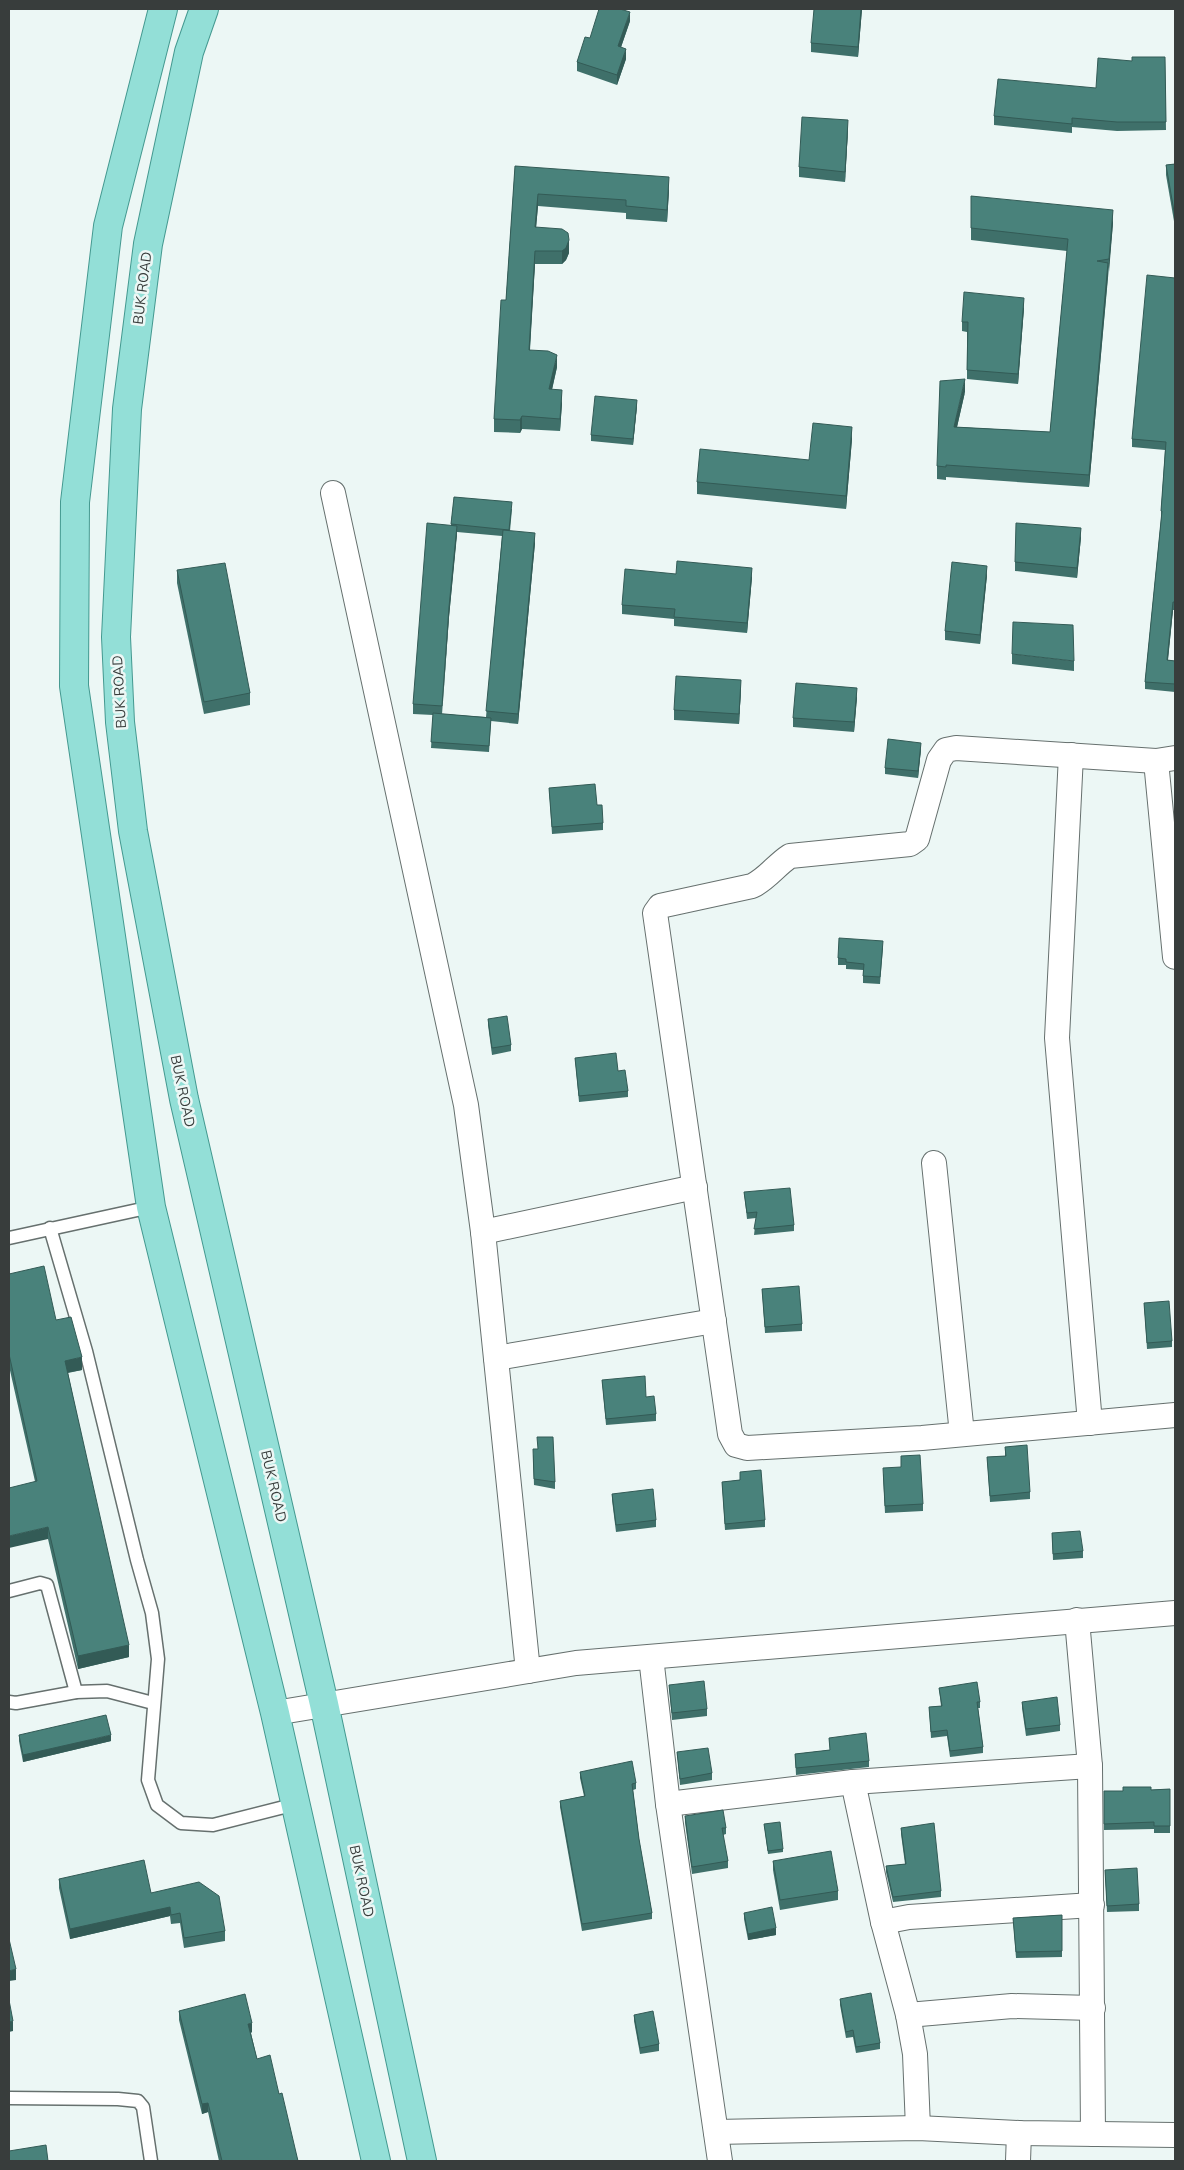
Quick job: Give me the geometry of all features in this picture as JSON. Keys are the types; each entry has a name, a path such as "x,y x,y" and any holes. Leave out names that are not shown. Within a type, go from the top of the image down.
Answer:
{"main road":[{"path":"163,9 108,226 75,512 74,686 151,1207 275,1713 376,2161"},
{"name":"BUK ROAD","path":"204,9 189,52 148,244 126,409 116,637 120,722 133,830 184,1099 324,1704 422,2161"}],"street":[{"path":"333,493 466,1105 483,1232 528,1671"},
{"path":"1175,957 1166,759 956,748 946,750 939,760 917,839 910,844 790,856 761,882 752,886 660,906 655,913 730,1434 736,1445 747,1448 962,1434 1175,1415"},
{"path":"1071,755 1057,1038 1090,1422"},
{"path":"934,1163 962,1434"},
{"path":"483,1232 695,1188"},
{"path":"496,1358 714,1321"},
{"path":"275,1713 576,1663 1175,1613"},
{"path":"1077,1620 1090,1766 1094,2134"},
{"path":"651,1657 668,1804 720,2161"},
{"path":"668,1804 853,1782 1090,1766"},
{"path":"853,1782 883,1922 908,2015 915,2054 918,2128"},
{"path":"883,1922 909,1917 1092,1905"},
{"path":"908,2015 1012,2006 1093,2008"},
{"path":"716,2132 918,2128 1019,2133 1175,2135"},
{"path":"1018,2161 1019,2133"}],"lane":[{"path":"9,1238 151,1207"},
{"path":"50,1228 86,1350 137,1560 152,1613 158,1659 148,1780 157,1805 181,1823 212,1824 296,1804"},
{"path":"9,1591 40,1583 47,1585 76,1692"},
{"path":"9,1702 16,1703 76,1692 106,1691 153,1703"},
{"path":"9,2098 118,2098 138,2101 143,2107 151,2161"}],"building":[{"path":"599,9 620,9 630,12 618,46 626,49 617,75 577,62 585,37 590,38"},
{"path":"814,9 861,9 858,47 811,43"},
{"path":"1132,57 1165,57 1166,122 1117,122 1072,118 1072,124 994,116 998,79 1096,88 1098,58 1132,61"},
{"path":"802,117 848,120 845,172 799,167"},
{"path":"1175,164 1175,217 1166,165"},
{"path":"515,166 669,177 667,210 626,206 626,200 538,194 535,227 562,229 568,233 569,240 566,248 562,251 535,251 529,350 548,351 557,355 549,389 562,390 560,419 522,416 520,420 494,419 501,300 506,300"},
{"path":"971,196 1113,210 1109,259 1097,261 1108,263 1089,475 946,465 946,467 937,466 940,381 965,379 954,427 1050,432 1068,239 971,228"},
{"path":"1147,275 1175,278 1175,602 1173,602 1167,660 1175,661 1175,684 1145,682 1162,511 1166,442 1132,439"},
{"path":"964,292 1024,298 1018,374 967,370 968,322 962,322"},
{"path":"595,396 637,400 633,439 591,435"},
{"path":"813,423 852,427 846,496 697,482 700,449 809,460"},
{"path":"454,497 512,502 509,530 451,524"},
{"path":"427,523 457,526 442,706 413,704"},
{"path":"1016,523 1081,528 1077,568 1015,562"},
{"path":"503,530 535,533 518,714 486,711"},
{"path":"677,561 752,568 747,623 674,617 675,609 622,605 625,569 676,574"},
{"path":"952,562 987,566 980,635 945,631"},
{"path":"225,563 250,693 204,702 177,570"},
{"path":"1013,622 1073,625 1074,661 1012,654"},
{"path":"676,676 741,680 739,714 674,710"},
{"path":"796,683 857,688 854,722 793,718"},
{"path":"433,713 491,718 489,746 431,742"},
{"path":"888,739 921,743 918,771 885,768"},
{"path":"595,784 597,805 602,805 603,823 552,827 549,788"},
{"path":"839,938 883,941 880,977 863,976 864,964 846,962 846,959 838,958"},
{"path":"507,1016 511,1045 492,1048 488,1019"},
{"path":"616,1053 618,1071 625,1070 628,1091 579,1096 575,1058"},
{"path":"790,1188 794,1225 754,1229 757,1212 747,1213 744,1192"},
{"path":"44,1266 56,1320 71,1317 82,1357 65,1361 129,1645 78,1656 48,1527 9,1536 9,1488 37,1481 9,1354 9,1274"},
{"path":"799,1286 802,1324 765,1327 762,1289"},
{"path":"1169,1301 1172,1341 1147,1343 1144,1303"},
{"path":"645,1376 646,1397 654,1396 656,1414 606,1419 602,1380"},
{"path":"537,1437 553,1437 555,1482 534,1479 533,1449 538,1449"},
{"path":"1027,1445 1030,1492 990,1496 987,1457 1006,1456 1005,1447"},
{"path":"920,1455 923,1504 885,1506 883,1468 901,1467 901,1456"},
{"path":"761,1470 765,1520 725,1524 722,1482 740,1480 740,1472"},
{"path":"653,1489 656,1520 616,1525 612,1494"},
{"path":"1080,1531 1083,1551 1053,1554 1052,1533"},
{"path":"704,1681 707,1709 672,1713 669,1685"},
{"path":"977,1682 980,1702 977,1702 983,1747 950,1751 947,1730 931,1732 929,1707 942,1706 939,1688"},
{"path":"1057,1697 1060,1725 1026,1729 1022,1702"},
{"path":"106,1715 111,1735 23,1755 19,1735"},
{"path":"866,1733 869,1761 796,1768 795,1754 830,1750 829,1738"},
{"path":"708,1748 712,1773 680,1779 677,1752"},
{"path":"632,1761 636,1783 632,1784 639,1839 652,1913 582,1924 560,1801 585,1796 580,1772"},
{"path":"1123,1787 1151,1787 1151,1790 1170,1789 1170,1826 1154,1826 1154,1822 1104,1824 1104,1791 1123,1791"},
{"path":"723,1810 726,1828 722,1828 728,1861 692,1867 685,1816"},
{"path":"780,1822 783,1849 768,1851 764,1824"},
{"path":"934,1823 941,1891 893,1897 886,1866 906,1864 901,1828"},
{"path":"831,1851 838,1891 780,1900 773,1861"},
{"path":"144,1860 151,1893 199,1882 219,1896 225,1931 184,1938 180,1913 171,1915 170,1907 70,1929 59,1879"},
{"path":"1137,1868 1139,1904 1107,1906 1105,1870"},
{"path":"772,1907 776,1928 748,1934 744,1913"},
{"path":"1062,1915 1062,1951 1016,1952 1013,1918"},
{"path":"9,1939 16,1969 9,1971"},
{"path":"871,1993 880,2043 856,2047 853,2030 846,2032 840,1999"},
{"path":"245,1994 252,2023 248,2024 257,2059 270,2055 279,2094 282,2093 298,2161 222,2161 208,2103 202,2104 179,2011"},
{"path":"9,2000 13,2021 9,2022"},
{"path":"653,2011 659,2044 640,2048 634,2015"},
{"path":"46,2145 48,2161 9,2161 9,2151"}]}
